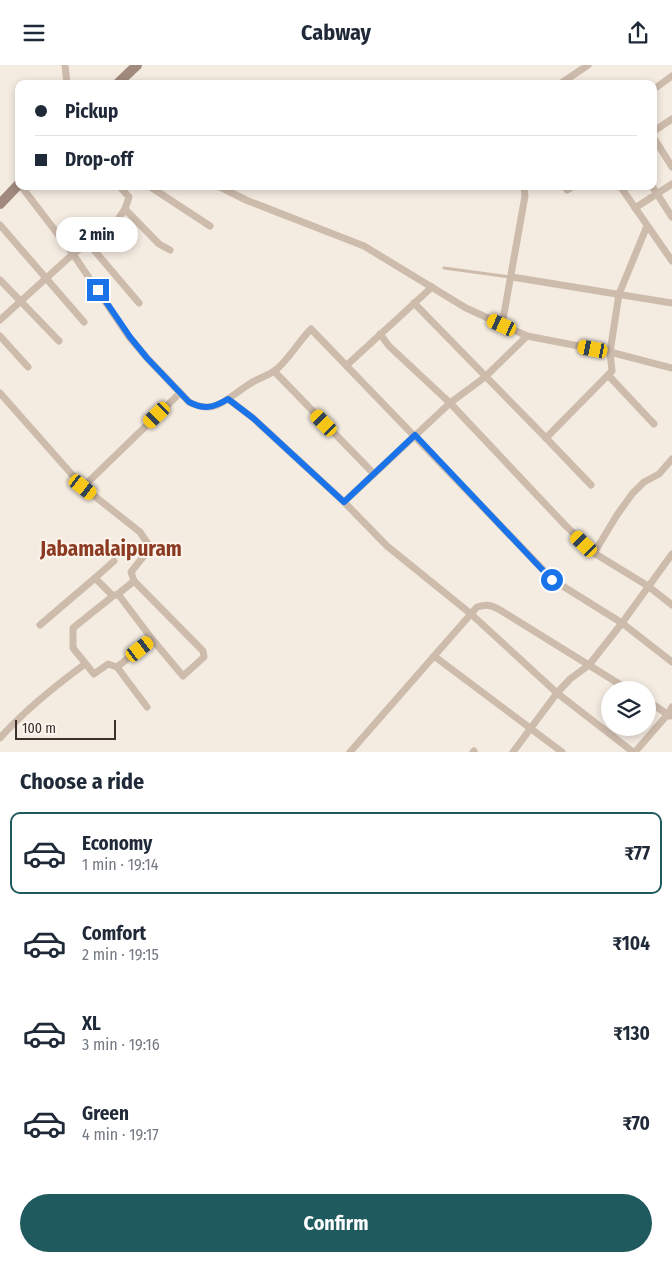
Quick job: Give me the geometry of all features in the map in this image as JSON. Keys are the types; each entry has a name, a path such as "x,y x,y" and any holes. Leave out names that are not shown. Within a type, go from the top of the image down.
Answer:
{"main road":[{"path":"121,80 137,65"},
{"path":"0,204 15,190"}],"street":[{"path":"65,65 67,80"},
{"path":"566,80 588,65"},
{"path":"657,87 672,76"},
{"path":"657,129 672,119"},
{"path":"657,143 672,167"},
{"path":"635,208 672,184"},
{"path":"24,190 73,254 130,337 189,402 197,406 214,407 228,399 249,384 274,371 311,329 415,435 552,580 622,623 672,662"},
{"path":"0,320 73,254 114,225 125,209 129,197 123,190"},
{"path":"155,190 210,226"},
{"path":"226,190 246,200 364,246 466,308 527,335 610,352 672,368"},
{"path":"502,325 512,277 524,190"},
{"path":"623,190 672,261"},
{"path":"654,190 672,217"},
{"path":"125,209 159,243 170,250"},
{"path":"0,225 84,321"},
{"path":"546,438 612,371 610,352 619,294 647,226"},
{"path":"88,243 139,303"},
{"path":"512,277 672,303"},
{"path":"0,280 59,341"},
{"path":"347,365 432,287"},
{"path":"414,303 591,485"},
{"path":"380,334 389,346 450,403 565,525 594,553 648,586 672,605"},
{"path":"344,502 450,403 485,377 527,335"},
{"path":"0,336 28,367"},
{"path":"274,371 374,474"},
{"path":"608,375 654,423"},
{"path":"0,393 83,487 140,532 148,544 147,552 131,572 134,581 203,651 204,657 183,676 116,595 95,578"},
{"path":"83,487 180,393"},
{"path":"228,399 253,418 344,502 388,546 471,614 557,693 634,752 671,713 656,705"},
{"path":"594,553 632,494 644,482 660,475 672,459"},
{"path":"513,752 557,693 570,679 589,665 672,554"},
{"path":"40,625 114,561"},
{"path":"134,581 73,628 73,648 94,674 108,664 117,667 147,707"},
{"path":"350,752 477,607 491,605 615,681"},
{"path":"117,667 152,639"},
{"path":"434,656 562,752"},
{"path":"0,738 27,712 85,664"}],"lane":[{"path":"444,268 512,277"}],"district":[{"name":"Jabamalaipuram","path":"111,549"}],"route":[{"path":"98,290 130,337 147,358 189,402 197,406 214,407 228,399 253,418 344,502 415,435 552,580"}]}
